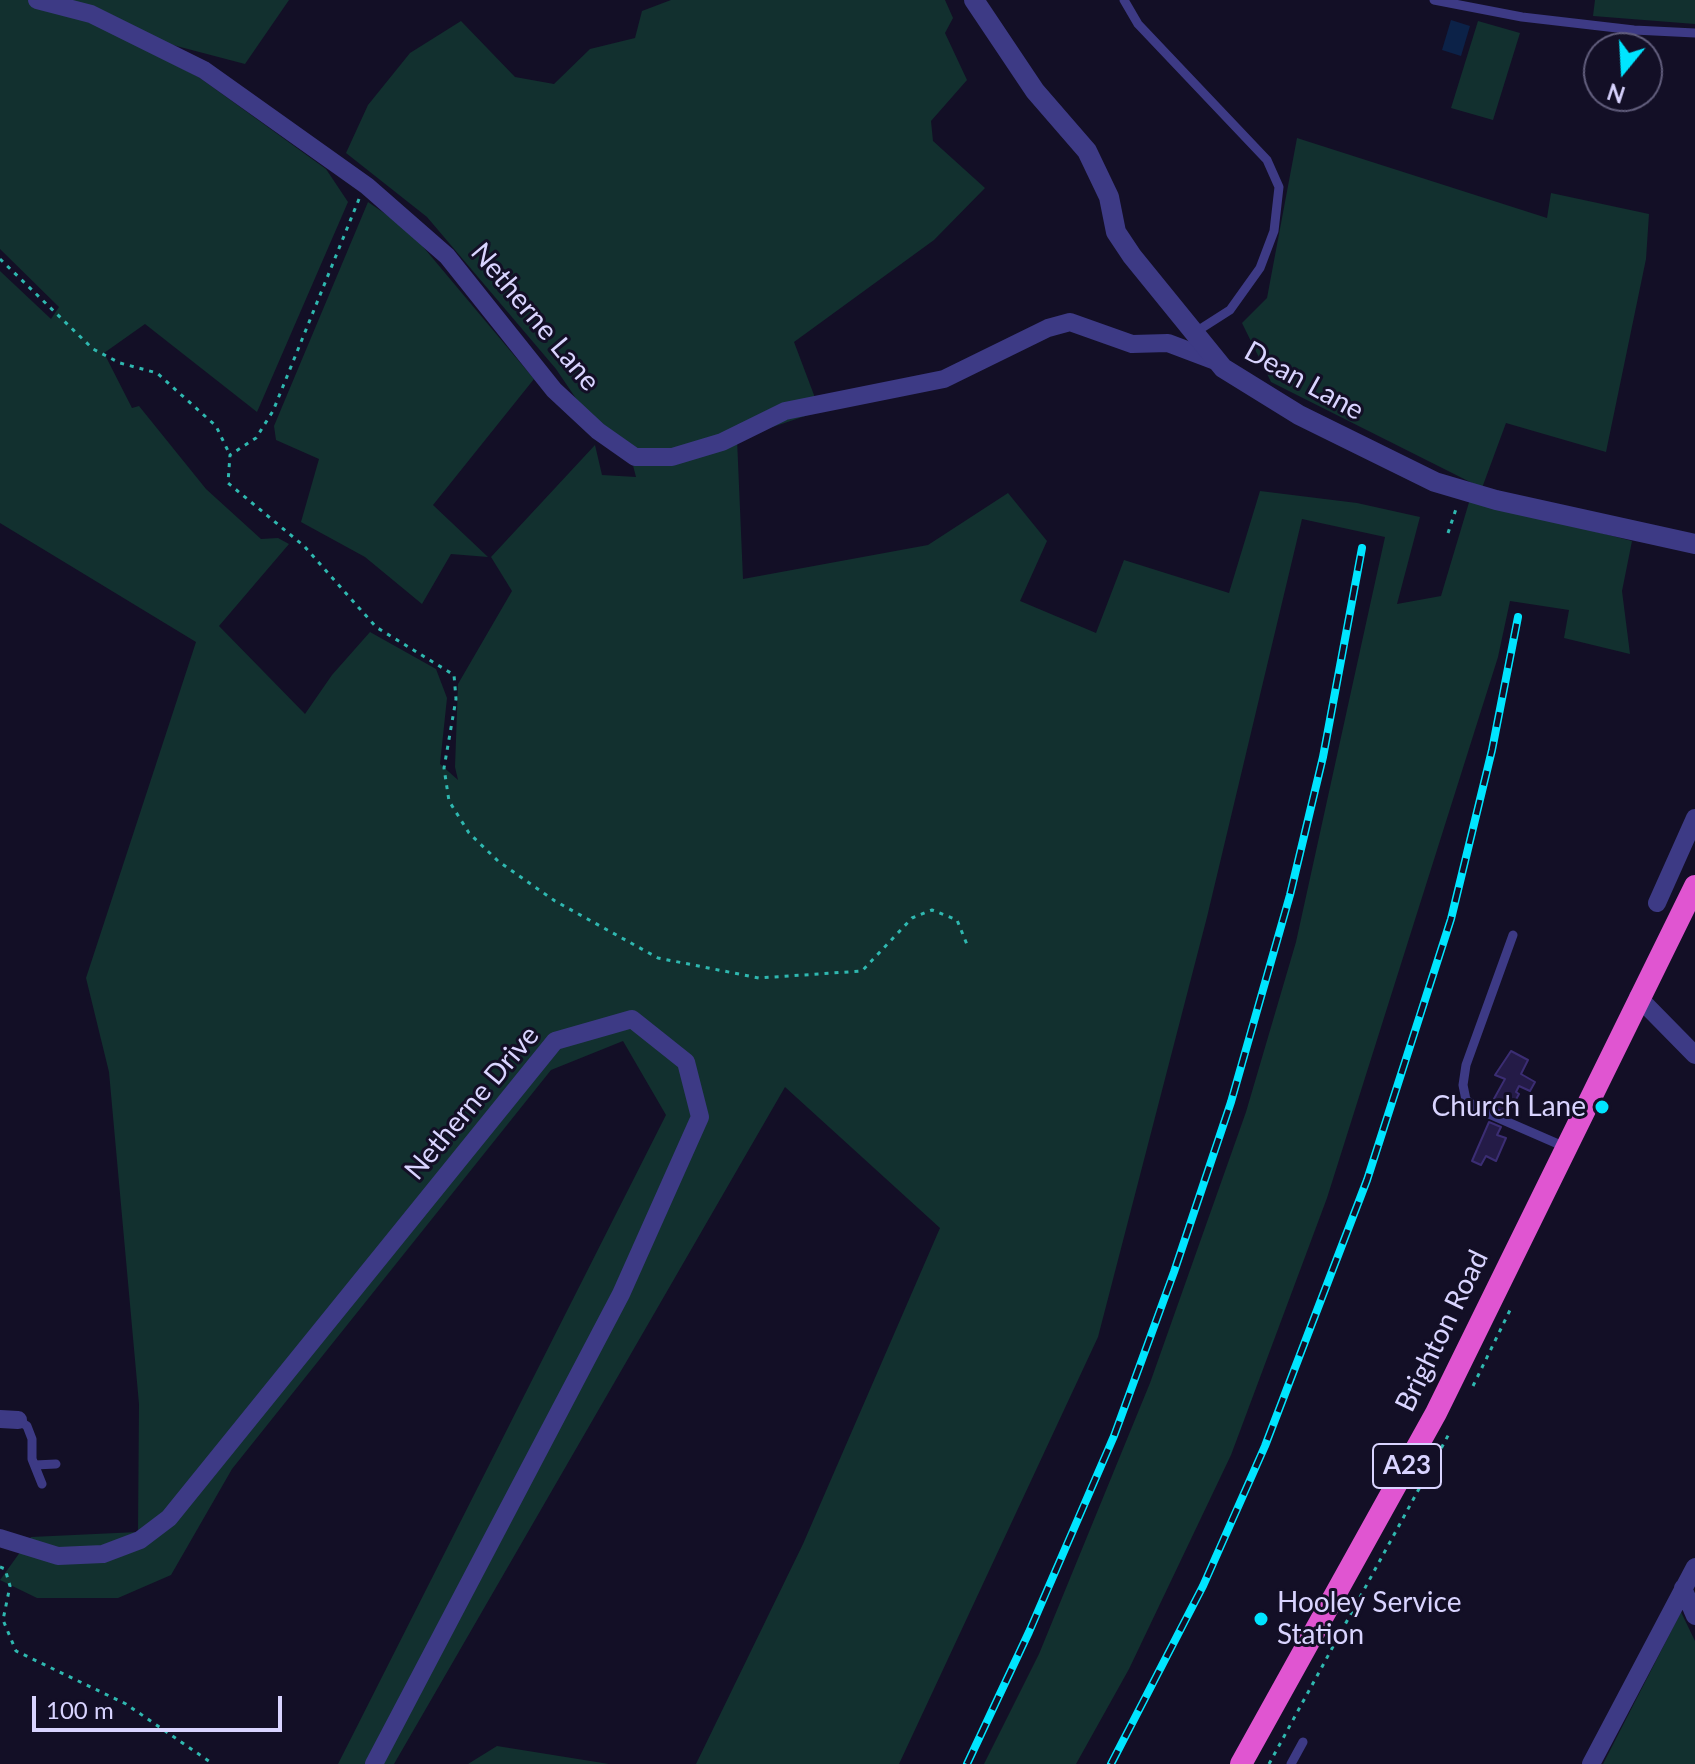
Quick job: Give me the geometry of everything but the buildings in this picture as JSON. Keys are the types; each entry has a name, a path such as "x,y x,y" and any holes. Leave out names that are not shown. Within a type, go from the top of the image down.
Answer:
{"highway":[{"name":"Brighton Road","path":"1678,915 1695,870"},
{"name":"Brighton Road","path":"1246,1762 1436,1413 1678,915 1695,886"}],"street":[{"name":"Netherne Lane","path":"37,0 91,14 204,70 367,186 447,256 554,390 598,431 635,457 672,457 722,442 785,411 944,379 1048,328 1070,322 1132,344 1168,343 1213,360"},
{"name":"Dean Lane","path":"974,0 1035,91 1087,151 1109,197 1116,232 1213,360 1256,391 1299,415 1435,482 1695,544"},
{"path":"1657,903 1695,818"},
{"path":"1638,997 1695,1055"},
{"name":"Netherne Drive","path":"0,1538 58,1556 103,1554 140,1540 169,1518 555,1041 632,1019 686,1062 700,1117 621,1294 374,1764"},
{"path":"1591,1764 1695,1567"},
{"path":"1683,1588 1695,1616"}],"lane":[{"path":"1124,0 1138,24 1267,160 1279,187 1274,231 1260,268 1230,310 1194,333"},
{"path":"1434,0 1522,17 1634,30 1695,33"},
{"path":"1513,935 1466,1065 1463,1085 1466,1100 1480,1110 1565,1147"},
{"path":"9,1419 27,1426 42,1484"},
{"path":"35,1465 56,1464"},
{"path":"1291,1764 1303,1742"}],"path":[{"path":"230,455 256,438 273,411 354,208 367,186"},
{"path":"0,259 93,349 120,363 157,373 216,426 230,455 228,483 304,546 376,627 454,675 456,699 444,768 449,801 469,833 498,861 555,901 658,958 759,978 814,977 862,971 912,918 932,910 957,920 968,947"},
{"path":"1448,533 1462,490"},
{"path":"0,1567 5,1569 10,1586 3,1620 16,1651 126,1704 213,1764"}],"green space":[{"path":"0,0 289,0 245,64 108,28 200,78 326,169 348,202 257,412 145,324 104,353 132,408 139,406 206,489 261,539 278,538 289,544 219,626 305,714 332,675 370,632 436,669 447,698 440,764 458,780 455,767 458,684 512,591 491,557 595,445 602,475 636,477 629,450 594,425 556,369 427,217 346,153 368,105 410,53 461,21 515,77 554,84 590,49 635,38 642,11 671,0 945,0 953,18 945,33 967,80 931,121 933,141 985,188 934,240 794,342 820,411 737,439 743,579 928,545 1008,493 1047,541 1020,601 1096,633 1124,560 1229,593 1260,491 1357,503 1420,517 1397,604 1441,596 1470,499 1632,541 1622,591 1630,654 1564,638 1569,610 1510,601 1498,657 1327,1198 1231,1455 1129,1669 1076,1764 984,1764 1039,1654 1150,1383 1246,1112 1296,942 1385,537 1302,519 1207,917 1098,1337 899,1764 696,1764 803,1544 940,1228 785,1087 394,1764 338,1764 666,1115 623,1041 551,1070 232,1469 171,1575 118,1598 37,1598 0,1580 31,1537 138,1532 139,1404 109,1072 86,978 196,642 0,523 0,271 51,319 59,307 0,249"},
{"path":"1595,0 1695,0 1695,24 1593,16"},
{"path":"1478,21 1520,33 1493,120 1451,108"},
{"path":"1297,138 1547,218 1551,193 1649,214 1646,259 1606,452 1506,423 1482,488 1271,382 1242,323 1267,298"},
{"path":"368,202 409,230 534,379 433,505 488,557 451,554 422,604 365,557 301,522 319,459 276,440 274,426"},
{"path":"1681,1612 1695,1641 1695,1764 1603,1764"},
{"path":"497,1746 609,1764 468,1764"}],"water":[{"path":"1451,20 1470,26 1461,56 1442,50"}],"railway":[{"path":"967,1764 1029,1632 1114,1436 1174,1272 1231,1102 1290,895 1323,757 1362,548"},
{"path":"1111,1764 1203,1586 1265,1446 1367,1180 1451,919 1492,750 1518,617"}],"place":[{"name":"Church Lane","path":"1602,1107"},
{"name":"Hooley Service Station","path":"1261,1619"}]}
